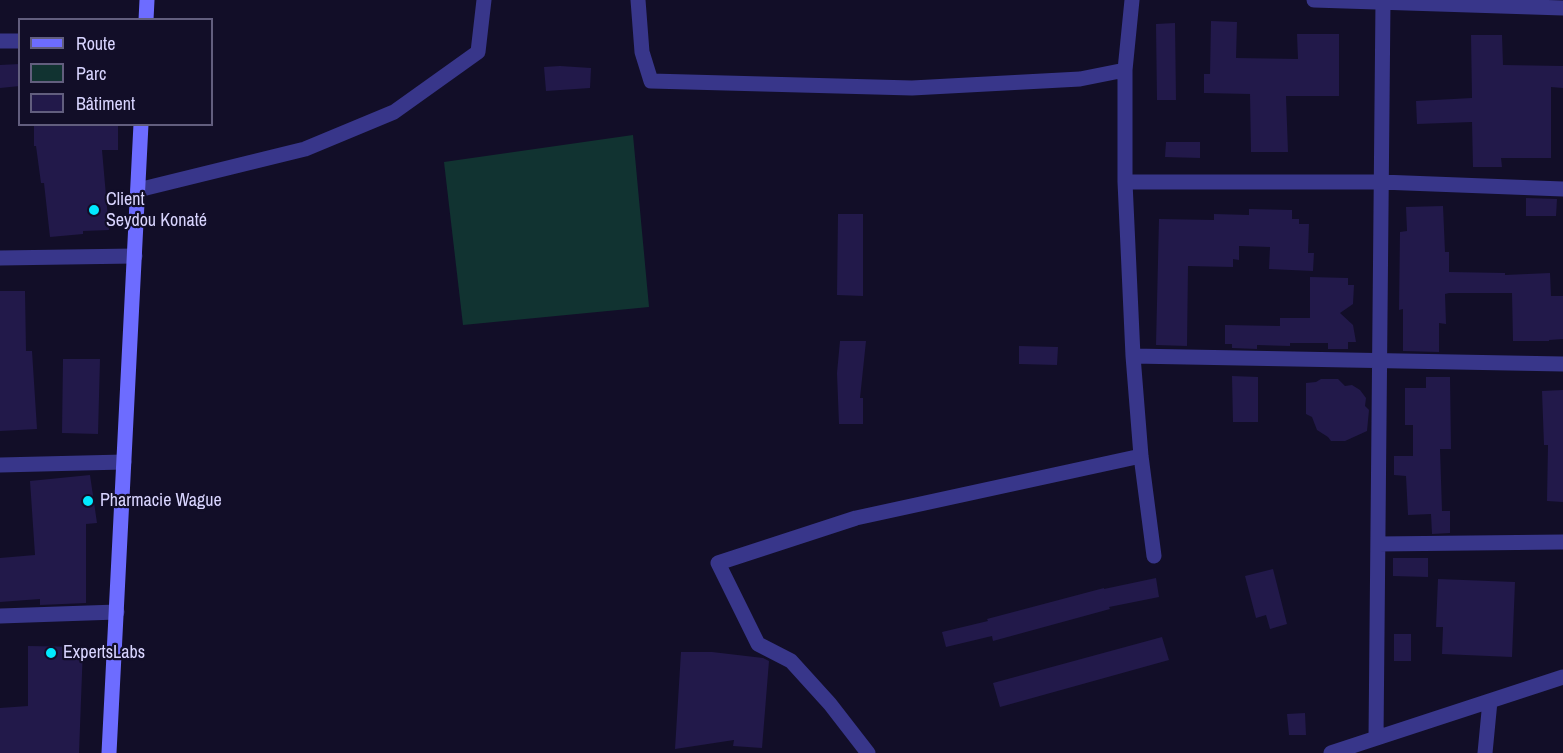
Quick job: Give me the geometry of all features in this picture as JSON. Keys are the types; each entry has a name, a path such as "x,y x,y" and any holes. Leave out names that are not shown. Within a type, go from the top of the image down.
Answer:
{"street":[{"path":"146,18 147,0"},
{"path":"138,190 305,149 394,112 478,52 484,0"},
{"path":"638,0 642,52 651,81 912,88 1080,80 1125,70"},
{"path":"1132,0 1125,70 1125,182 1133,356 1141,456 1154,556"},
{"path":"1314,0 1563,8"},
{"path":"1376,738 1383,1"},
{"path":"0,41 18,41"},
{"path":"109,753 141,126"},
{"path":"1125,182 1381,182 1563,189"},
{"path":"0,258 135,255"},
{"path":"1133,356 1563,364"},
{"path":"868,753 830,704 791,661 758,644 718,563 856,518 1141,456"},
{"path":"0,465 124,462"},
{"path":"1378,544 1563,542"},
{"path":"0,616 117,612"},
{"path":"1331,753 1563,676"},
{"path":"1485,753 1490,701"}],"green space":[{"path":"633,135 649,307 463,325 444,162"}],"building":[{"path":"1211,21 1237,22 1236,58 1298,59 1297,34 1339,34 1339,96 1286,96 1288,152 1251,152 1250,94 1204,93 1204,74 1210,74"},
{"path":"1175,23 1176,100 1157,100 1156,24"},
{"path":"1471,35 1502,35 1503,65 1563,66 1563,88 1551,87 1551,158 1501,158 1502,167 1473,167 1472,122 1417,124 1416,101 1472,98"},
{"path":"18,64 18,86 0,88 0,65"},
{"path":"544,67 591,68 590,88 546,91"},
{"path":"34,126 118,126 118,150 102,150 109,230 83,231 83,234 50,237 44,183 41,183 36,146 34,146"},
{"path":"1166,142 1200,142 1200,158 1165,157"},
{"path":"1526,198 1557,199 1556,216 1526,216"},
{"path":"1443,206 1445,252 1449,252 1449,272 1505,273 1505,275 1550,273 1551,296 1563,296 1563,339 1513,341 1512,293 1449,293 1445,294 1446,324 1439,323 1439,352 1403,351 1403,309 1399,310 1400,232 1407,231 1406,207"},
{"path":"1249,209 1292,210 1292,219 1299,219 1299,224 1309,224 1308,253 1314,253 1313,271 1269,269 1270,247 1239,246 1239,260 1233,259 1233,267 1188,266 1187,346 1156,345 1159,219 1214,220 1214,214 1249,215"},
{"path":"838,214 863,214 863,296 837,295"},
{"path":"1310,277 1348,278 1348,285 1354,285 1353,304 1340,313 1353,325 1356,342 1348,342 1348,349 1328,349 1328,343 1290,343 1290,346 1257,345 1257,349 1232,348 1232,344 1225,344 1225,325 1280,326 1280,318 1310,318"},
{"path":"0,291 25,291 26,351 32,351 37,429 0,431"},
{"path":"840,341 866,341 860,398 863,398 863,424 839,424 837,373"},
{"path":"1019,346 1058,347 1057,365 1019,364"},
{"path":"63,359 100,359 98,434 62,433"},
{"path":"1232,376 1258,377 1258,422 1233,422"},
{"path":"1426,377 1450,377 1451,449 1440,449 1442,511 1450,511 1450,533 1432,534 1431,514 1408,515 1406,476 1394,475 1394,456 1413,456 1413,425 1405,425 1405,388 1426,388"},
{"path":"1321,379 1338,379 1345,386 1352,385 1360,390 1366,398 1365,406 1369,410 1367,431 1345,441 1331,441 1317,430 1312,417 1306,414 1306,383"},
{"path":"1563,390 1563,502 1547,501 1548,445 1544,445 1542,391"},
{"path":"90,475 97,523 86,524 86,603 40,605 40,599 0,602 0,558 35,555 30,481"},
{"path":"1393,558 1428,558 1428,577 1393,576"},
{"path":"1273,569 1287,624 1270,629 1266,615 1256,618 1245,576"},
{"path":"1156,578 1159,597 1109,607 1110,609 993,641 992,636 946,647 942,632 1104,588"},
{"path":"1438,579 1515,582 1512,657 1442,654 1443,627 1436,627"},
{"path":"1394,634 1411,634 1411,661 1394,661"},
{"path":"1162,637 1169,660 1000,707 993,683"},
{"path":"28,646 83,647 79,753 0,753 0,708 28,706"},
{"path":"681,652 712,652 763,658 769,661 762,748 733,746 734,740 675,749"},
{"path":"1305,713 1306,735 1289,735 1287,714"}],"place":[{"name":"Client Seydou Konaté","path":"94,210"},
{"name":"Pharmacie Wague","path":"88,501"},
{"name":"ExpertsLabs","path":"51,653"}]}
